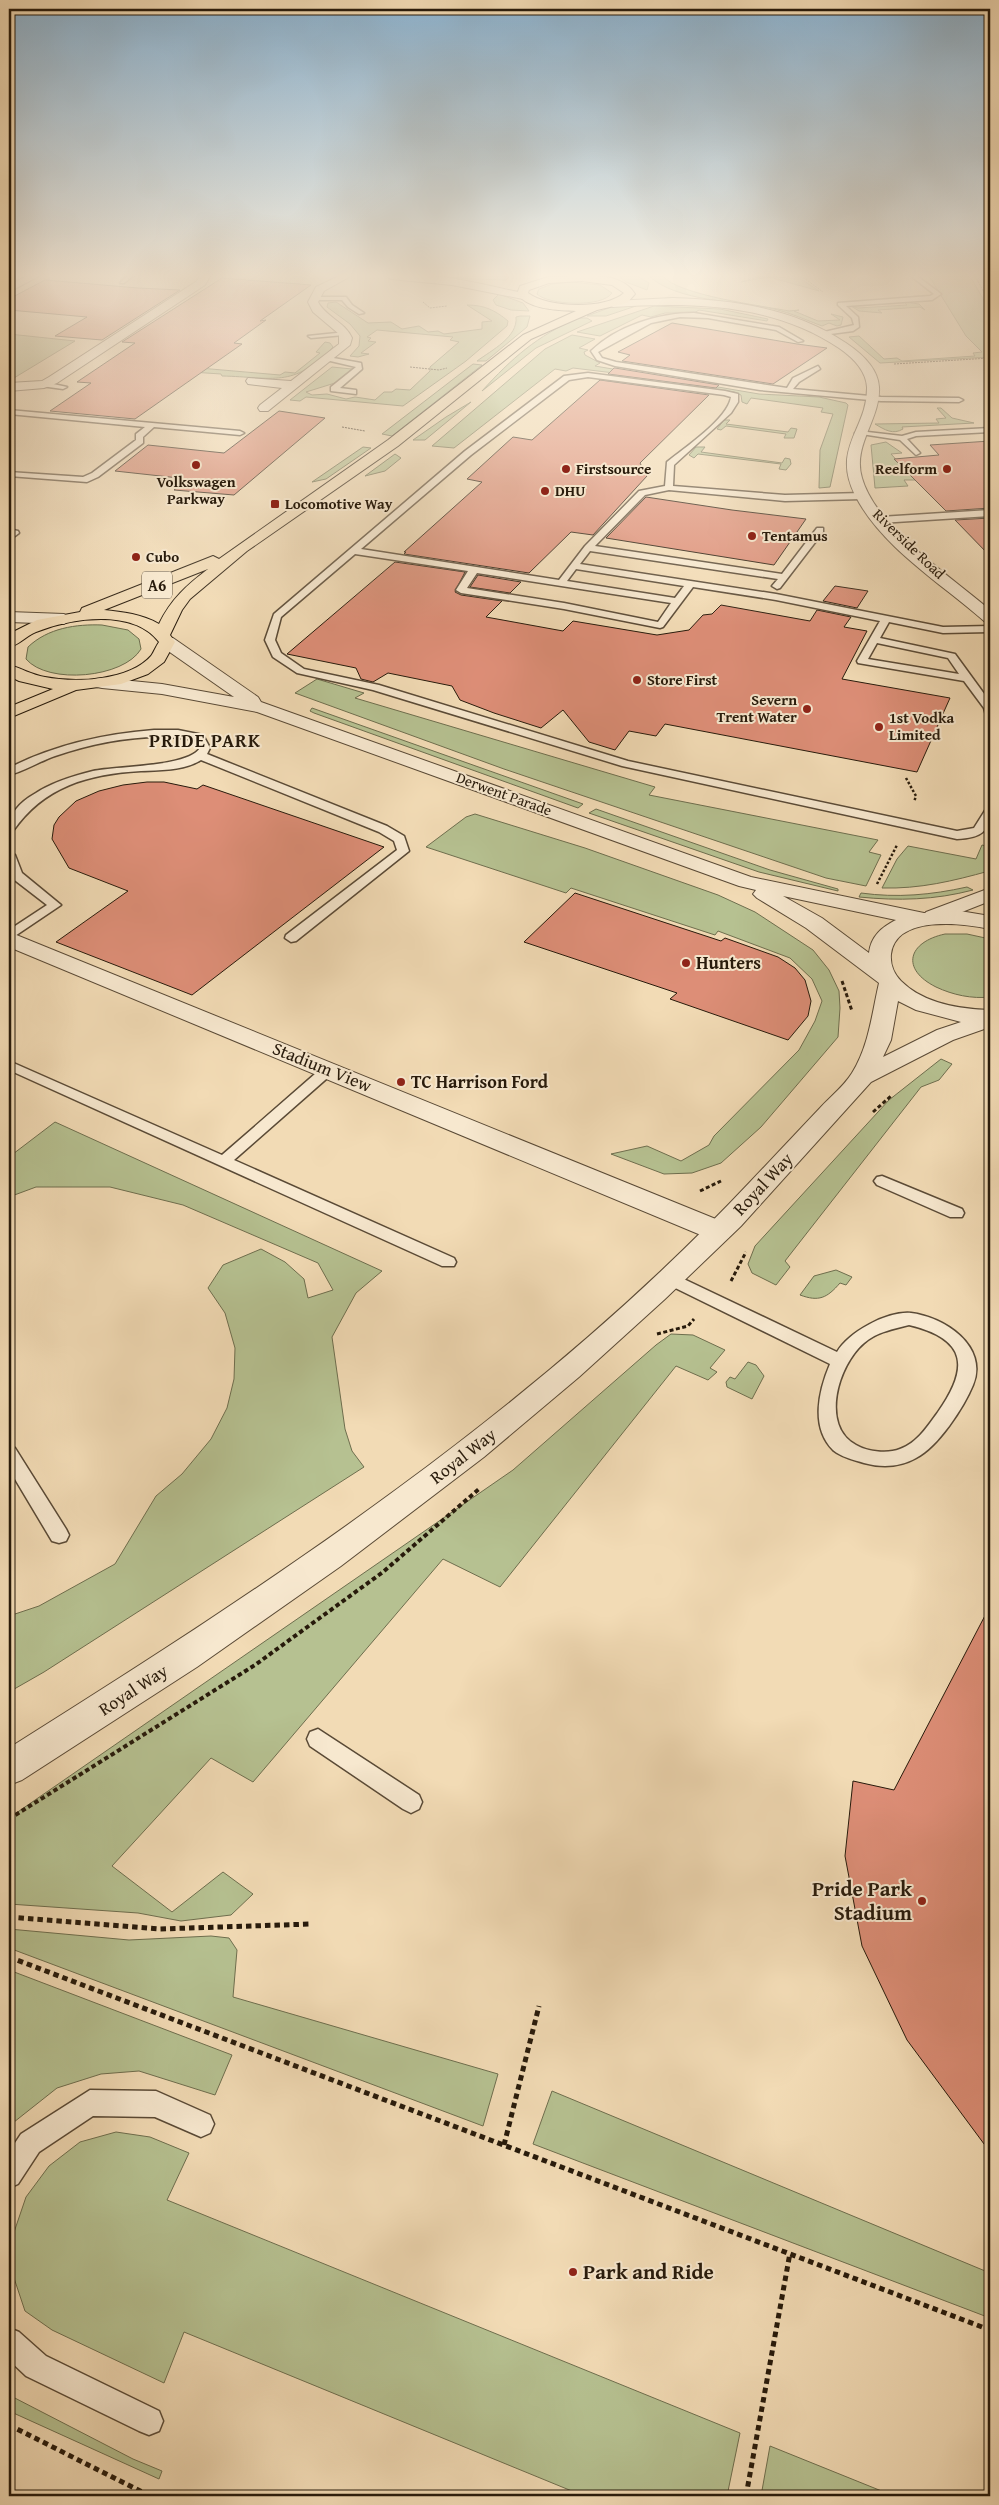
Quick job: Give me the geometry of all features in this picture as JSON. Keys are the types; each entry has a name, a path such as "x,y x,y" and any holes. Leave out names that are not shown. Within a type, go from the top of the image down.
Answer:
{"main road":[{"name":"A6","path":"9,670 22,678 37,682 75,685 102,683 129,676 149,666 163,652 165,638 174,609 184,596 242,548 393,443 456,393"},
{"name":"A6","path":"9,642 28,629 67,619 242,548"},
{"name":"A6","path":"67,619 106,616 131,618 146,623 165,638"},
{"name":"A6","path":"9,713 75,685"}],"street":[{"path":"283,393 269,404 292,403"},
{"name":"Riverside Road","path":"872,393 872,398 854,450 853,468 862,496 880,520 901,541 990,618"},
{"path":"9,617 67,619"},
{"name":"Derwent Parade","path":"165,638 206,671 262,707"},
{"name":"Derwent Parade","path":"102,683 162,689 262,707 746,882 929,918"},
{"name":"Derwent Parade","path":"746,882 814,923 915,1000 937,1010 962,1016 990,1019"},
{"path":"887,978 881,967 879,952 885,940 896,929 990,894"},
{"path":"929,918 968,918 990,922"},
{"name":"Stadium View","path":"9,937 718,1231"},
{"name":"Royal Way","path":"9,1768 185,1656 406,1500 555,1381 718,1231 862,1077 879,1040 887,978"},
{"name":"Royal Way","path":"862,1077 945,1035 990,1019"}],"lane":[{"path":"547,393 468,453 277,616 270,640 277,655 301,671 375,687 626,764 957,835 972,835 979,831 990,811"},
{"path":"669,488 670,464 696,443 734,404 735,396 724,393"},
{"path":"819,393 913,401 959,400"},
{"path":"9,412 240,433"},
{"path":"9,474 84,480 95,475 140,442 139,436 152,425"},
{"path":"859,433 902,438 916,434 990,430"},
{"path":"902,438 916,452"},
{"path":"561,583 588,548 642,493 669,488 785,498 862,496"},
{"path":"880,520 990,513"},
{"path":"770,596 820,530"},
{"path":"588,548 784,577"},
{"path":"355,551 475,568 677,601"},
{"path":"574,566 770,596 943,630 990,629"},
{"path":"475,568 461,590 564,606 660,625 690,584"},
{"path":"886,620 862,661 968,679"},
{"path":"875,640 951,656 989,708 990,713"},
{"path":"9,772 42,756 68,748 167,732 199,737 205,748 201,756 188,762 164,767 128,768 89,776 62,785 29,803 9,828"},
{"path":"201,756 383,829 400,839 403,851 291,938"},
{"path":"9,855 16,875 55,905 9,937"},
{"path":"9,1065 448,1262"},
{"path":"224,1161 328,1070"},
{"path":"882,1181 956,1214"},
{"path":"669,1278 839,1361"},
{"path":"909,1319 925,1322 946,1331 957,1342 967,1358 968,1375 961,1392 931,1437 919,1449 902,1456 883,1459 850,1452 839,1445 832,1433 828,1416 828,1399 839,1361 857,1339 889,1323 909,1319"},
{"path":"9,1452 59,1535"},
{"path":"318,1739 411,1802"},
{"path":"9,2175 30,2143 90,2103 156,2104 201,2124"},
{"path":"9,2342 36,2366 149,2421"}],"path":[{"path":"342,427 369,431"},
{"path":"873,891 890,857"},
{"path":"676,1213 698,1192 724,1179"},
{"path":"9,1917 159,1930 311,1924"},
{"path":"9,1957 990,2330"},
{"path":"504,2145 539,2006"},
{"path":"746,2496 790,2253"},
{"path":"9,2426 150,2496"}],"green space":[{"path":"299,393 308,393 312,395 327,394 346,399 355,397 375,400 383,393 421,393 403,406 306,397 300,401 290,400"},
{"path":"435,393 447,393 392,436 382,434"},
{"path":"494,393 524,393 454,448 432,446"},
{"path":"736,393 819,397 848,405 830,487 819,488 820,450 833,414 821,412 823,408 751,398 747,404 742,402 741,395"},
{"path":"471,402 425,440 413,440 446,417"},
{"path":"937,408 941,408 952,418 974,423 902,427 903,429 896,432 886,430 875,424 939,423 936,419 946,418"},
{"path":"724,420 730,420 726,424 788,432 791,428 797,429 794,438 784,438 786,434 726,426 721,430 717,429"},
{"path":"886,442 902,453 891,454 915,480 904,480 908,486 875,488 871,445"},
{"path":"363,447 371,448 326,479 312,482"},
{"path":"696,447 705,447 701,452 782,463 785,458 790,459 791,464 786,470 779,469 781,464 698,454 694,458 689,455"},
{"path":"395,454 401,458 385,471 365,476"},
{"path":"82,625 102,625 128,630 139,639 141,649 132,659 119,666 103,672 85,675 51,672 37,667 26,659 28,647 44,635 63,628"},
{"path":"317,679 364,693 355,698 655,787 649,795 878,840 869,852 881,855 866,886 826,878 504,769 295,693"},
{"path":"312,708 583,804 578,808 314,713 310,711"},
{"path":"596,809 770,870 838,889 838,891 759,872 589,813"},
{"path":"475,814 585,848 718,895 755,912 813,950 829,970 839,991 838,1037 761,1127 721,1163 692,1173 664,1174 611,1154 647,1146 681,1161 709,1145 714,1136 799,1050 815,1021 822,1001 812,979 790,958 718,931 715,935 571,888 566,893 426,847 466,817"},
{"path":"982,845 990,847 989,871 936,884 882,888 897,859 908,846 976,859"},
{"path":"967,887 973,890 931,898 888,899 859,897 861,893 914,895"},
{"path":"945,934 967,934 990,939 990,997 969,997 949,992 936,987 917,972 913,964 916,950 923,943"},
{"path":"941,1059 952,1064 939,1080 921,1087 785,1261 790,1267 776,1285 752,1273 748,1264 755,1246 889,1100"},
{"path":"55,1122 382,1271 356,1293 332,1337 345,1429 352,1451 364,1467 44,1672 9,1692 9,1616 39,1606 115,1564 156,1496 182,1474 211,1439 227,1408 234,1379 235,1348 225,1313 208,1288 223,1265 261,1249 285,1262 304,1279 308,1298 333,1290 318,1263 183,1205 110,1187 36,1187 9,1197 9,1157"},
{"path":"836,1270 852,1277 846,1285 840,1283 827,1295 818,1298 800,1295 814,1276"},
{"path":"671,1334 693,1335 725,1350 710,1368 717,1372 708,1380 676,1366 500,1587 443,1559 253,1782 211,1758 112,1866 172,1912 223,1872 253,1894 231,1915 181,1921 138,1913 9,1904 9,1818 513,1470"},
{"path":"748,1362 756,1365 764,1376 752,1399 727,1387 726,1382 730,1377 735,1379"},
{"path":"9,1929 129,1940 211,1936 229,1938 237,1950 233,1997 498,2074 483,2126 9,1948"},
{"path":"9,1970 232,2055 215,2095 139,2071 101,2074 57,2088 9,2126"},
{"path":"552,2091 990,2273 990,2318 533,2144"},
{"path":"116,2132 150,2137 189,2153 167,2200 740,2433 727,2496 584,2496 184,2332 164,2383 52,2330 25,2311 13,2275 11,2241 26,2197 49,2166 80,2142"},
{"path":"9,2395 133,2459 162,2471 159,2479 9,2411"},
{"path":"770,2446 894,2496 761,2496"}],"building":[{"path":"77,393 172,393 135,419 50,411"},
{"name":"Firstsource","path":"585,393 694,393 709,395 640,463 647,476 593,535 571,532 529,573 404,554 482,482 467,479 513,437 532,440"},
{"name":"Volkswagen Parkway","path":"279,411 325,418 234,495 174,490 188,479 115,471 148,445 224,453"},
{"name":"Reelform","path":"990,441 990,508 946,511 894,459 939,455 930,445"},
{"path":"646,497 806,519 774,565 606,538"},
{"path":"990,518 990,556 955,520"},
{"name":"Store First","path":"395,562 465,572 455,592 461,595 502,601 486,617 563,631 573,621 657,635 689,630 703,615 712,614 721,605 810,621 817,610 851,617 844,627 867,631 842,679 950,698 917,772 665,724 656,736 629,731 615,750 589,742 563,710 541,728 460,700 452,686 388,673 373,682 361,679 356,668 287,654"},
{"path":"478,575 521,582 510,593 470,587"},
{"path":"835,586 868,591 857,608 823,601"},
{"path":"147,782 164,782 197,789 203,785 384,847 192,995 56,942 128,891 69,868 52,839 54,825 59,817 76,801 99,791"},
{"name":"Hunters","path":"575,893 721,941 725,938 778,957 795,968 805,980 811,1001 808,1016 788,1040 670,999 677,993 524,942"},
{"name":"Pride Park Stadium","path":"990,1606 990,2152 907,2040 862,1946 845,1856 853,1781 894,1790"}],"place":[{"name":"Volkswagen Parkway","path":"196,465"},
{"name":"Firstsource","path":"566,469"},
{"name":"Reelform","path":"947,469"},
{"name":"DHU","path":"545,491"},
{"name":"Locomotive Way","path":"275,504"},
{"name":"Tentamus","path":"752,536"},
{"name":"Cubo","path":"136,557"},
{"name":"Store First","path":"637,680"},
{"name":"Severn Trent Water","path":"807,709"},
{"name":"1st Vodka Limited","path":"879,727"},
{"name":"Hunters","path":"686,963"},
{"name":"TC Harrison Ford","path":"401,1082"},
{"name":"Pride Park Stadium","path":"922,1901"},
{"name":"Park and Ride","path":"573,2272"}],"district":[{"name":"PRIDE PARK","path":"205,740"}]}
